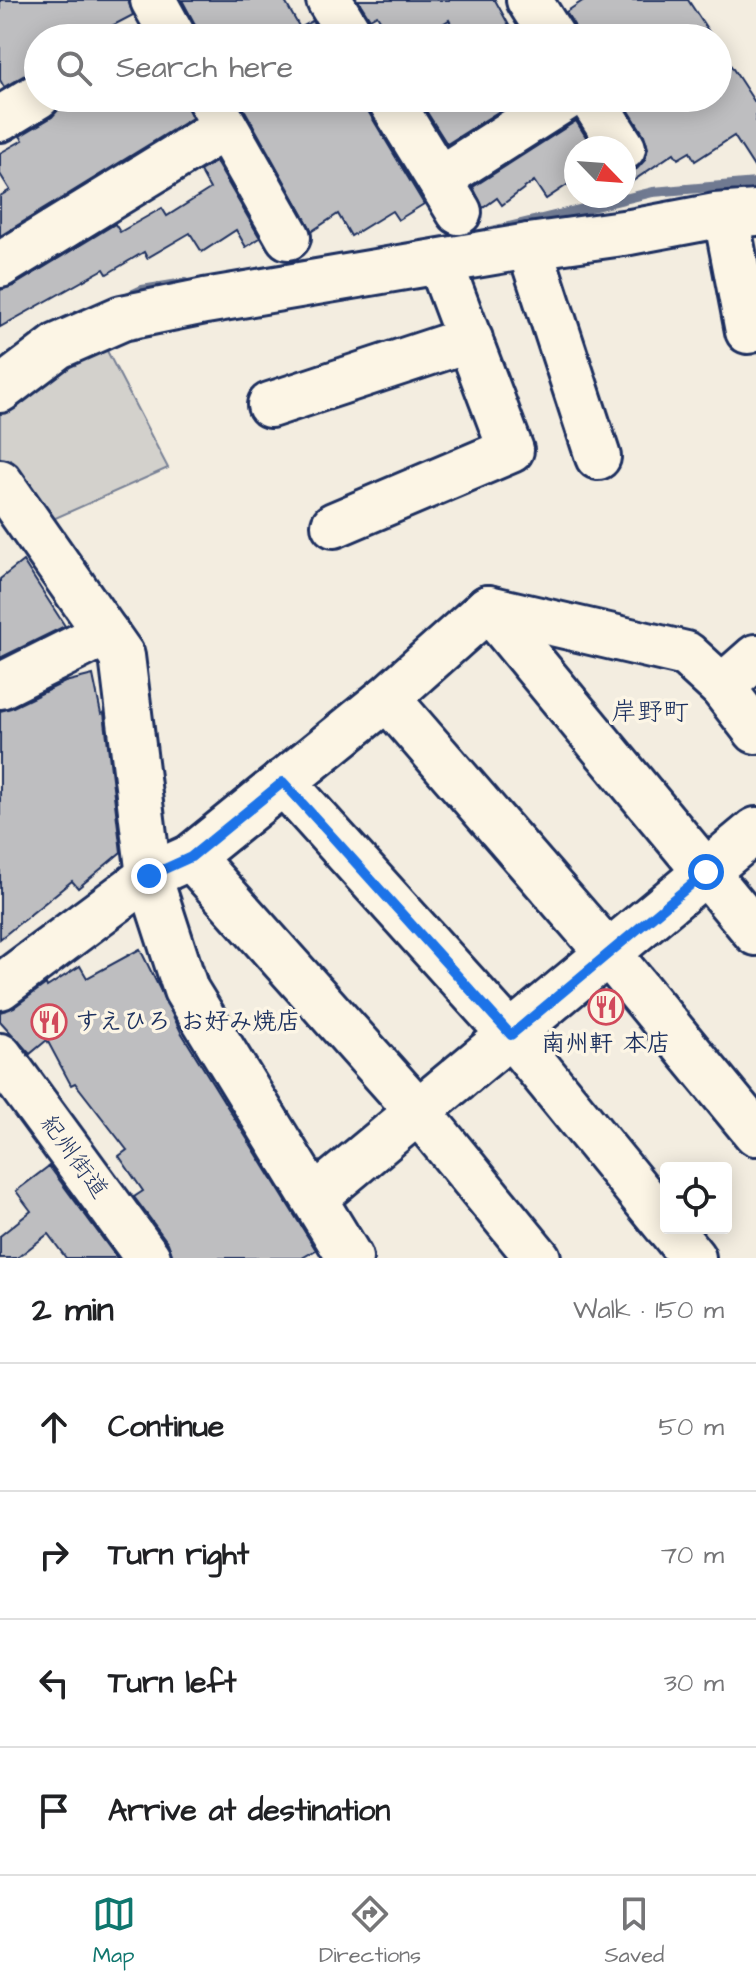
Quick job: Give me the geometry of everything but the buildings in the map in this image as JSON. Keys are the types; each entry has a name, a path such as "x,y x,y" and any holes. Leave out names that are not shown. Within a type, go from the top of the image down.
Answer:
{"street":[{"path":"329,0 344,24"},
{"path":"529,0 544,24"},
{"path":"0,119 24,104"},
{"path":"398,112 449,196 549,112"},
{"path":"600,112 615,136"},
{"path":"0,265 217,113 288,237"},
{"path":"0,390 58,346 122,318 529,246 741,214 748,331"},
{"path":"529,246 598,457"},
{"path":"334,525 511,450 440,262"},
{"path":"270,405 470,339"},
{"path":"0,482 122,656 149,876 186,990 350,1258"},
{"path":"488,608 686,654 722,687 756,731"},
{"path":"0,987 149,876 191,857 387,698 488,608"},
{"path":"488,608 756,933"},
{"path":"0,686 106,633"},
{"path":"722,687 756,657"},
{"path":"387,698 608,953 756,1133"},
{"path":"283,782 511,1035 660,1217"},
{"path":"314,1198 756,830"},
{"path":"191,857 418,1111 538,1258"},
{"name":"紀州街道","path":"0,1056 148,1258"},
{"path":"674,1234 693,1258"}],"shaded area":[{"path":"105,347 168,468 42,524 0,464 0,404 63,361"}],"waterway":[{"path":"488,232 653,192 756,183"},
{"path":"127,297 142,290 185,283"}],"place":[{"name":"南州軒 本店","path":"606,1007"},
{"name":"すえひろ お好み焼店","path":"49,1022"}],"district":[{"name":"岸野町","path":"650,712"}],"route":[{"path":"149,876 191,857 283,782 511,1035 706,872"}]}
